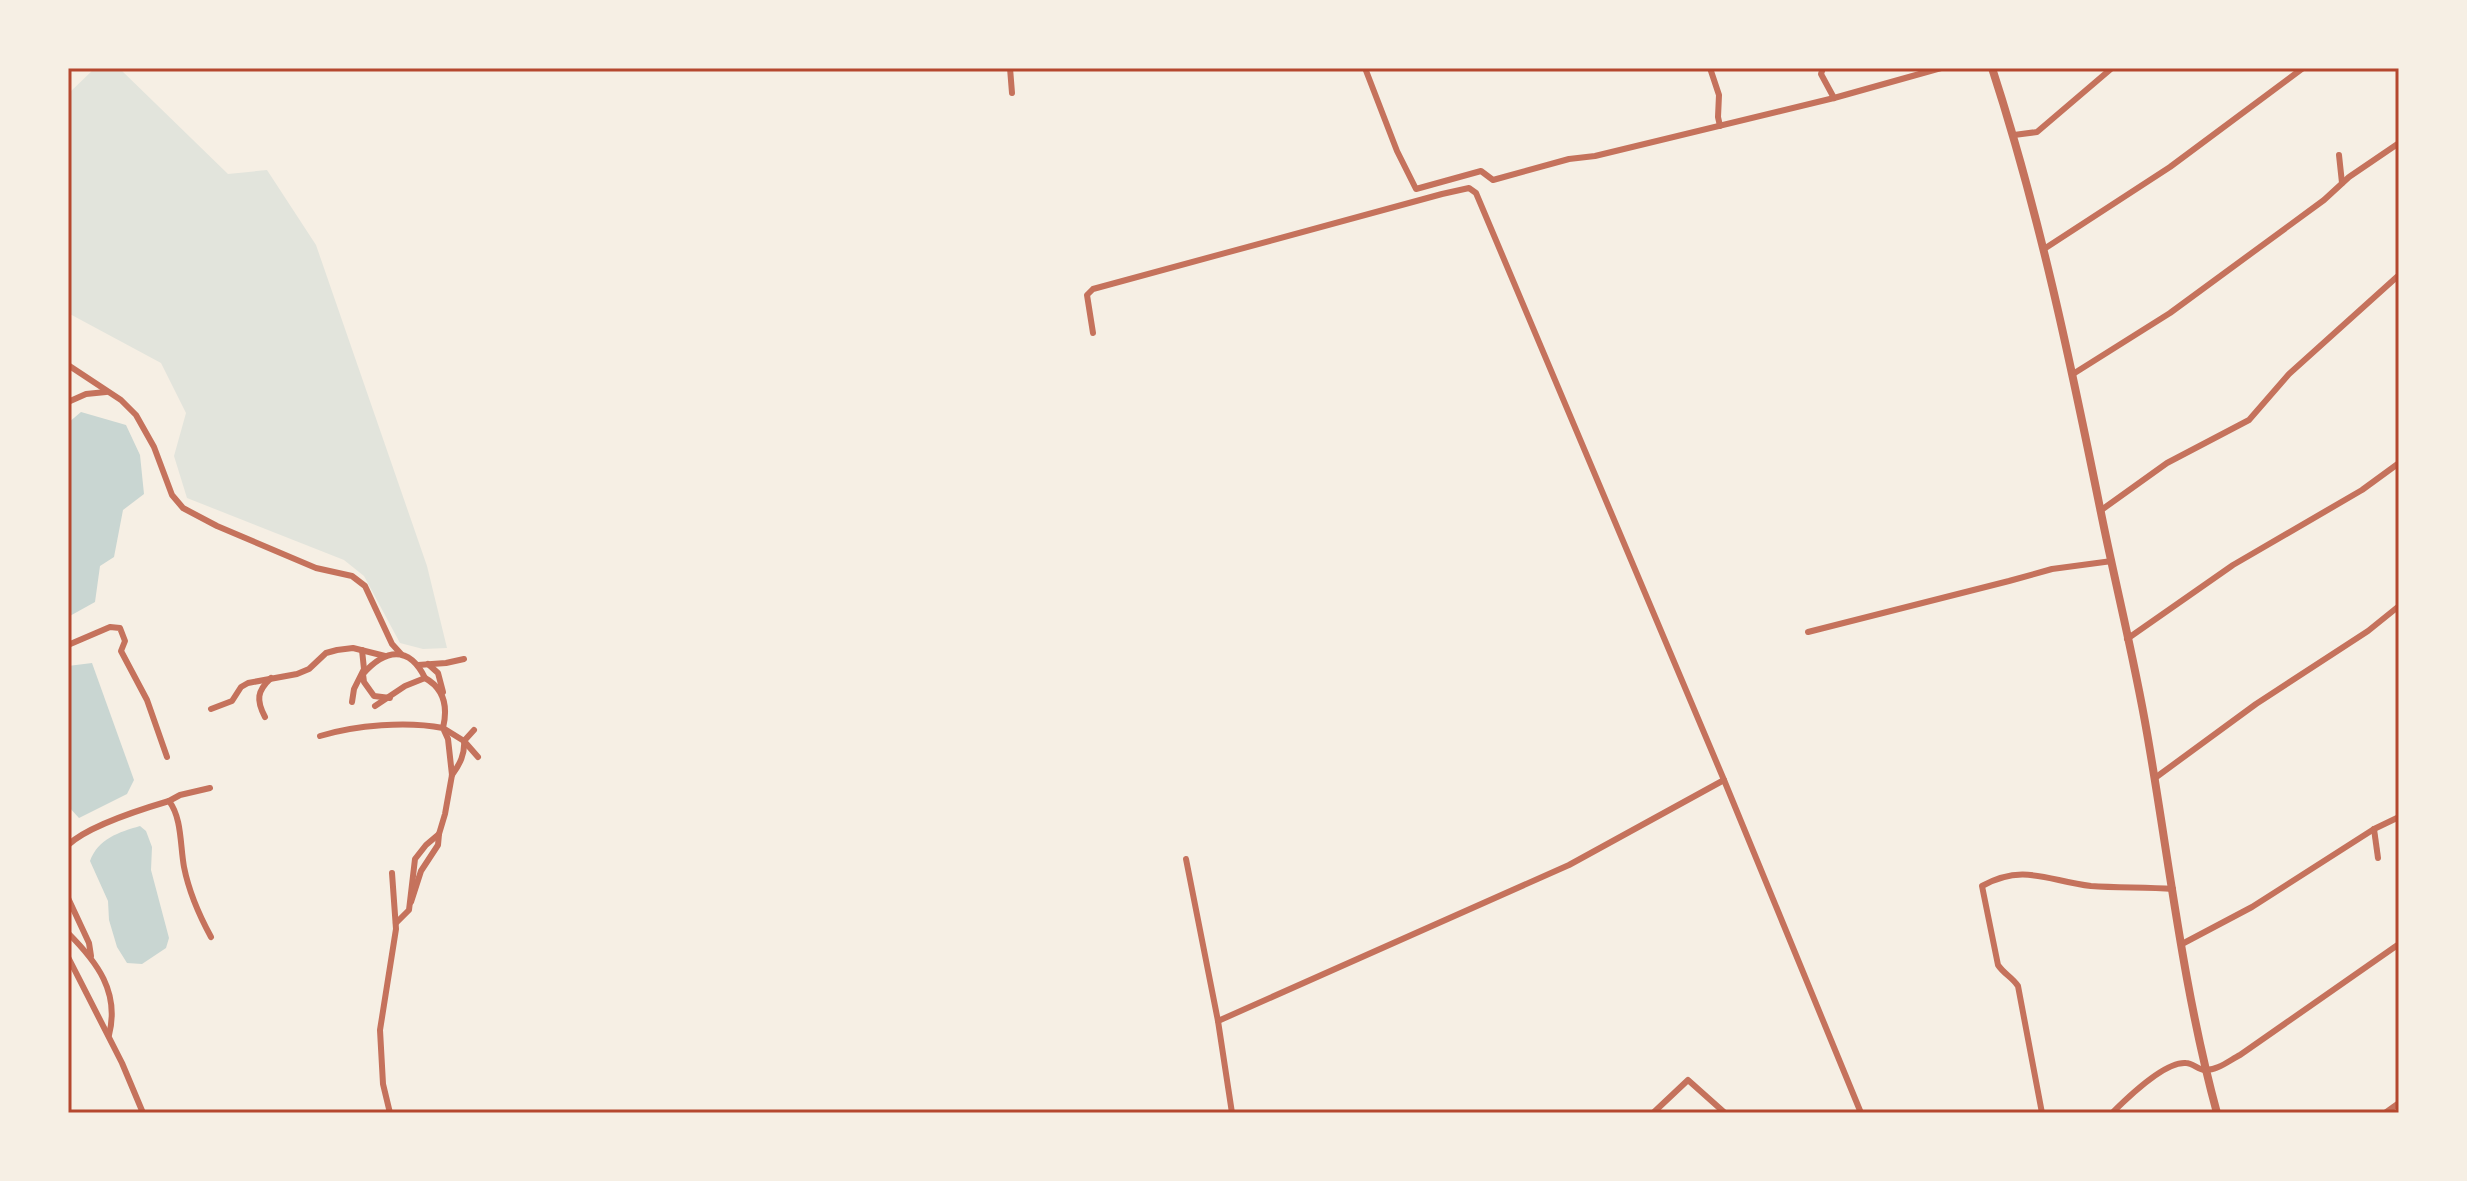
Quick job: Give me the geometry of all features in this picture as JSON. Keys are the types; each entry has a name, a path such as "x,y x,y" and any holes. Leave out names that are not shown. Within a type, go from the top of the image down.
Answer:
{"street":[{"path":"1010,68 1012,93"},
{"path":"1365,68 1397,151 1416,189 1481,171 1493,180 1569,159 1595,156 1834,98 1941,68"},
{"path":"1710,68 1719,95 1720,126"},
{"path":"1823,68 1821,74 1834,98"},
{"path":"1992,68 2014,135 2073,374 2155,778 2205,1070 2217,1113"},
{"path":"2014,135 2037,132 2112,68"},
{"path":"2044,249 2170,167 2303,68"},
{"path":"2073,374 2207,287 2399,143"},
{"path":"2339,155 2342,183"},
{"path":"1093,333 1087,295 1093,289 1442,194 1469,188 1476,193 1861,1113"},
{"path":"2100,511 2167,463 2249,420 2289,374 2399,275"},
{"path":"68,365 121,400 136,415 154,447 172,495 183,508 217,526 316,568 352,576 365,586 392,644 418,665 425,678 434,683 443,695"},
{"path":"68,402 86,394 106,392"},
{"path":"2127,639 2233,565 2349,497 2399,463"},
{"path":"1808,632 2040,571 2112,561"},
{"path":"2155,778 2399,606"},
{"path":"68,645 110,627 120,628 125,641 121,651 147,700 167,757"},
{"path":"211,709 232,701 241,687 253,681 309,669 326,653 353,648 385,656 402,655"},
{"path":"362,650 364,682 374,696 390,698"},
{"path":"352,702 354,689 363,674 375,660 385,656"},
{"path":"418,665 464,659"},
{"path":"396,923 409,910 421,871 438,845 452,775 448,739 443,728 447,713 438,673 428,664"},
{"path":"265,717 258,694 271,678"},
{"path":"375,706 405,686 425,678"},
{"path":"253,681 261,688"},
{"path":"320,736 338,731 425,724 443,728 464,741 478,757"},
{"path":"452,775 465,750 464,741 474,730"},
{"path":"1218,1021 1569,865 1724,780"},
{"path":"68,845 114,821 180,795 210,788"},
{"path":"169,801 177,811 178,835 190,888 211,937"},
{"path":"2182,944 2252,907 2374,829 2399,817"},
{"path":"2374,829 2378,858"},
{"path":"409,910 415,859 439,834"},
{"path":"1186,859 1218,1021 1232,1113"},
{"path":"390,1113 383,1084 380,1030 396,923 392,873"},
{"path":"2042,1113 2018,986 1998,965 1982,886 1997,877 2029,873 2091,886 2173,889"},
{"path":"68,898 89,943 91,956"},
{"path":"68,933 91,956 104,976 112,1022 109,1037"},
{"path":"2112,1113 2139,1087 2174,1066 2185,1063 2205,1070 2217,1067 2277,1031 2399,944"},
{"path":"68,957 143,1113"},
{"path":"1653,1113 1688,1080 1725,1113"},
{"path":"2385,1113 2399,1103"}],"shaded area":[{"path":"95,68 119,68 228,174 267,170 316,245 427,566 447,648 423,649 400,643 364,576 344,560 187,498 174,456 186,413 161,363 68,313 68,94"},
{"path":"81,412 126,425 140,455 144,494 123,510 114,557 100,566 95,602 68,617 68,423"},
{"path":"92,663 134,780 127,794 79,818 68,806 68,666"},
{"path":"140,826 146,831 152,847 151,870 169,938 166,948 142,964 127,963 117,947 109,920 108,901 90,861 104,842"}]}
